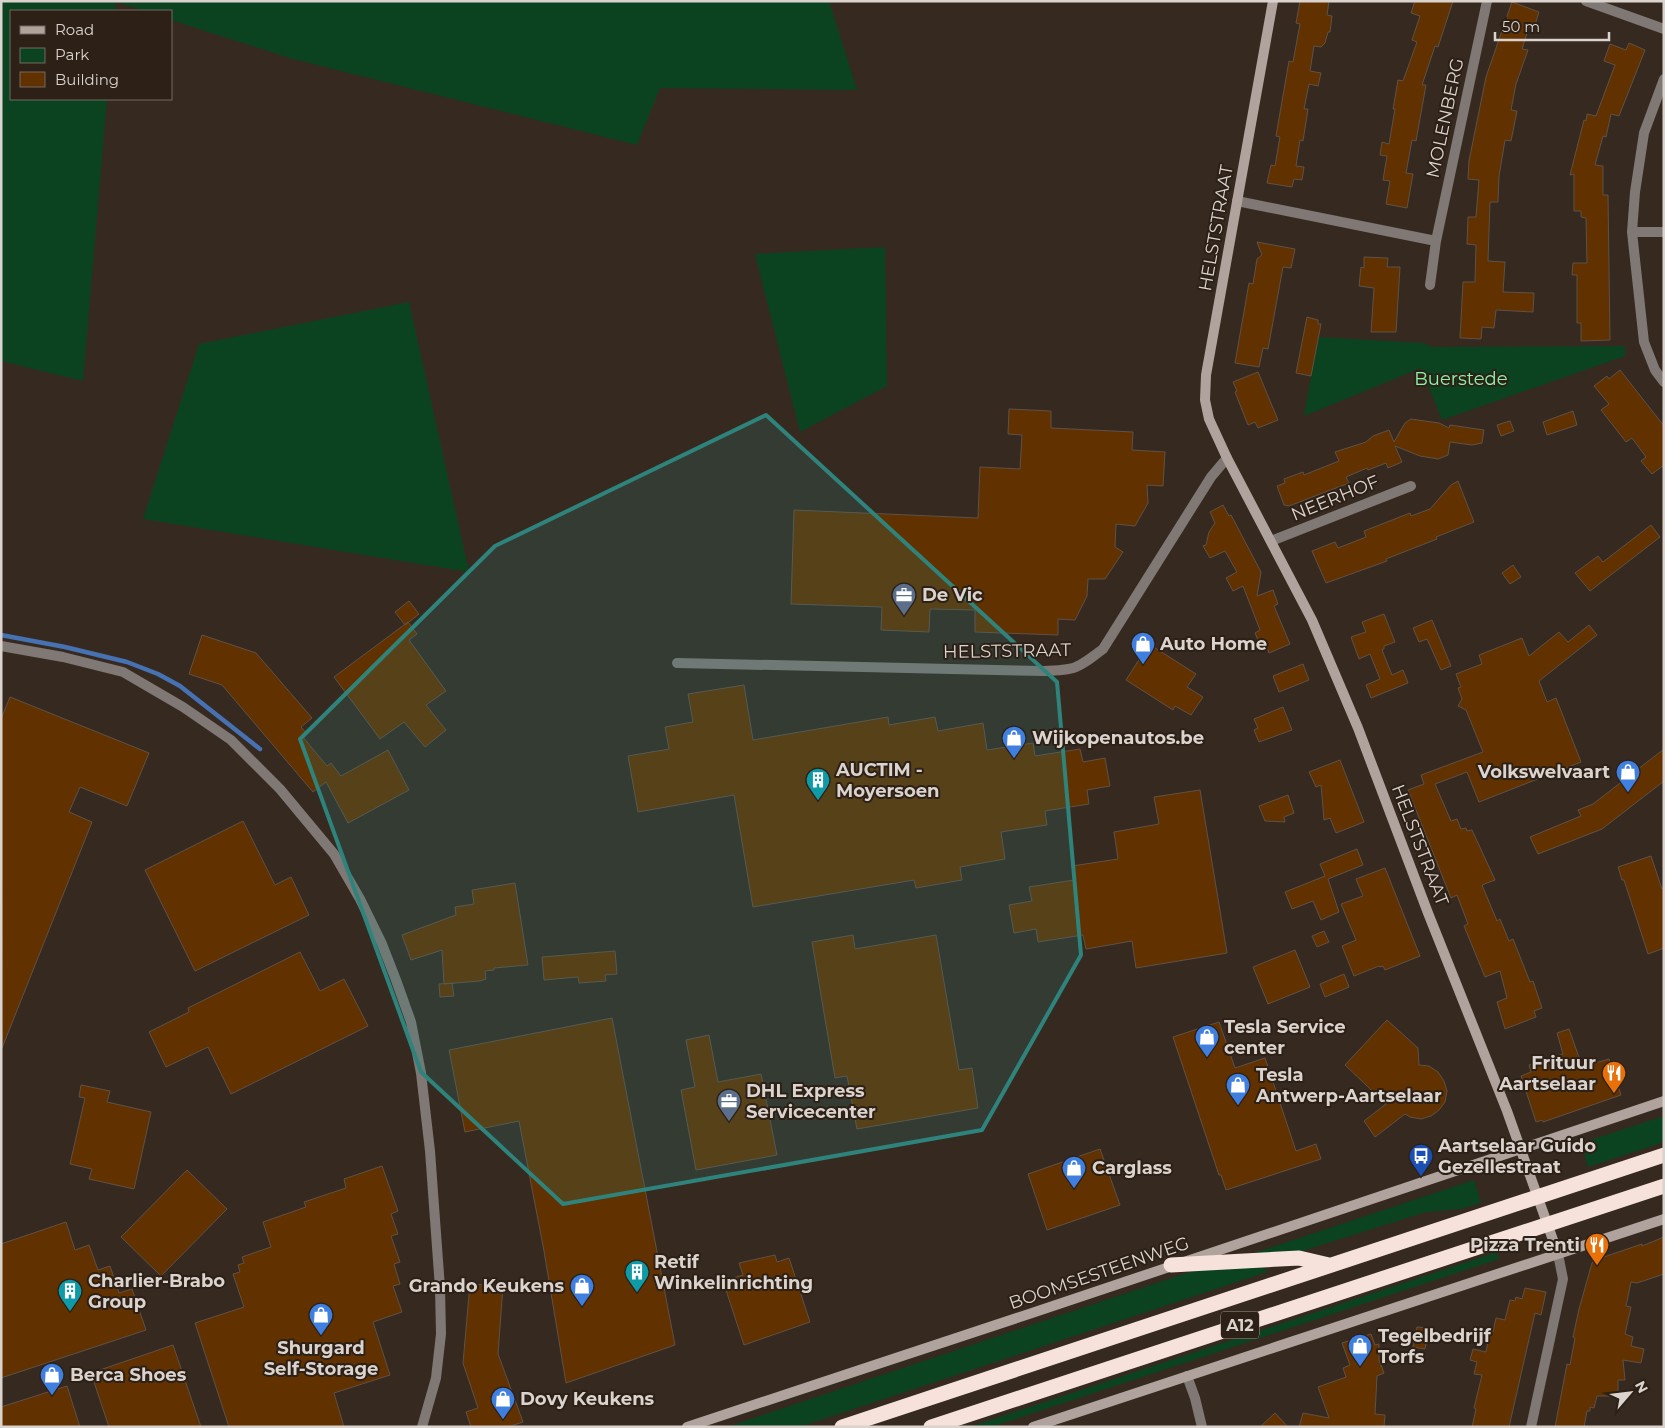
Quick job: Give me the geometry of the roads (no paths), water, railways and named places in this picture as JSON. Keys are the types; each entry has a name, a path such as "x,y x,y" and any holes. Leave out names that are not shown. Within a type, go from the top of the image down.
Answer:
{"highway":[{"name":"A12","path":"842,1427 1664,1155"},
{"name":"A12","path":"931,1427 1664,1186"},
{"path":"1171,1265 1299,1258 1330,1266"}],"main road":[{"name":"HELSTSTRAAT","path":"1273,1 1206,375 1205,400 1209,419 1227,458 1312,620 1358,728 1428,914 1521,1148 1558,1254"},
{"name":"BOOMSESTEENWEG","path":"687,1427 1664,1101"},
{"path":"1033,1427 1664,1219"}],"street":[{"name":"MOLENBERG","path":"1430,285 1436,241 1487,1"},
{"path":"1586,1 1664,30"},
{"path":"1663,83 1644,133 1635,192 1632,232 1644,342 1655,370 1664,382"},
{"path":"1237,201 1436,241"},
{"path":"1632,232 1664,232"},
{"name":"HELSTSTRAAT","path":"677,663 1043,671 1069,670 1081,666 1103,649 1211,477 1227,458"},
{"name":"NEERHOF","path":"1272,541 1411,486"},
{"path":"1,646 63,657 123,672 183,707 231,740 280,789 334,854 360,899 382,944 411,1022 421,1073 430,1151 440,1288 441,1334 436,1378 422,1427"},
{"path":"1530,1427 1563,1279 1558,1254"},
{"path":"1187,1376 1202,1427"}],"waterway":[{"path":"1,635 65,647 127,662 158,674 180,686 260,749"}],"place":[{"name":"De Vic","path":"904,616"},
{"name":"Auto Home","path":"1143,665"},
{"name":"Wijkopenautos.be","path":"1014,759"},
{"name":"Volkswelvaart","path":"1628,793"},
{"name":"AUCTIM - Moyersoen","path":"818,801"},
{"name":"Tesla Service center","path":"1207,1058"},
{"name":"Frituur Aartselaar","path":"1614,1094"},
{"name":"Tesla Antwerp-Aartselaar","path":"1238,1106"},
{"name":"DHL Express Servicecenter","path":"729,1122"},
{"name":"Aartselaar Guido Gezellestraat","path":"1421,1177"},
{"name":"Carglass","path":"1074,1189"},
{"name":"Pizza Trenti","path":"1597,1266"},
{"name":"Retif Winkelinrichting","path":"637,1293"},
{"name":"Grando Keukens","path":"582,1307"},
{"name":"Charlier-Brabo Group","path":"70,1312"},
{"name":"Shurgard Self-Storage","path":"321,1336"},
{"name":"Tegelbedrijf Torfs","path":"1360,1367"},
{"name":"Berca Shoes","path":"52,1396"},
{"name":"Dovy Keukens","path":"503,1420"}],"park label":[{"name":"Buerstede","path":"1461,379"}]}
